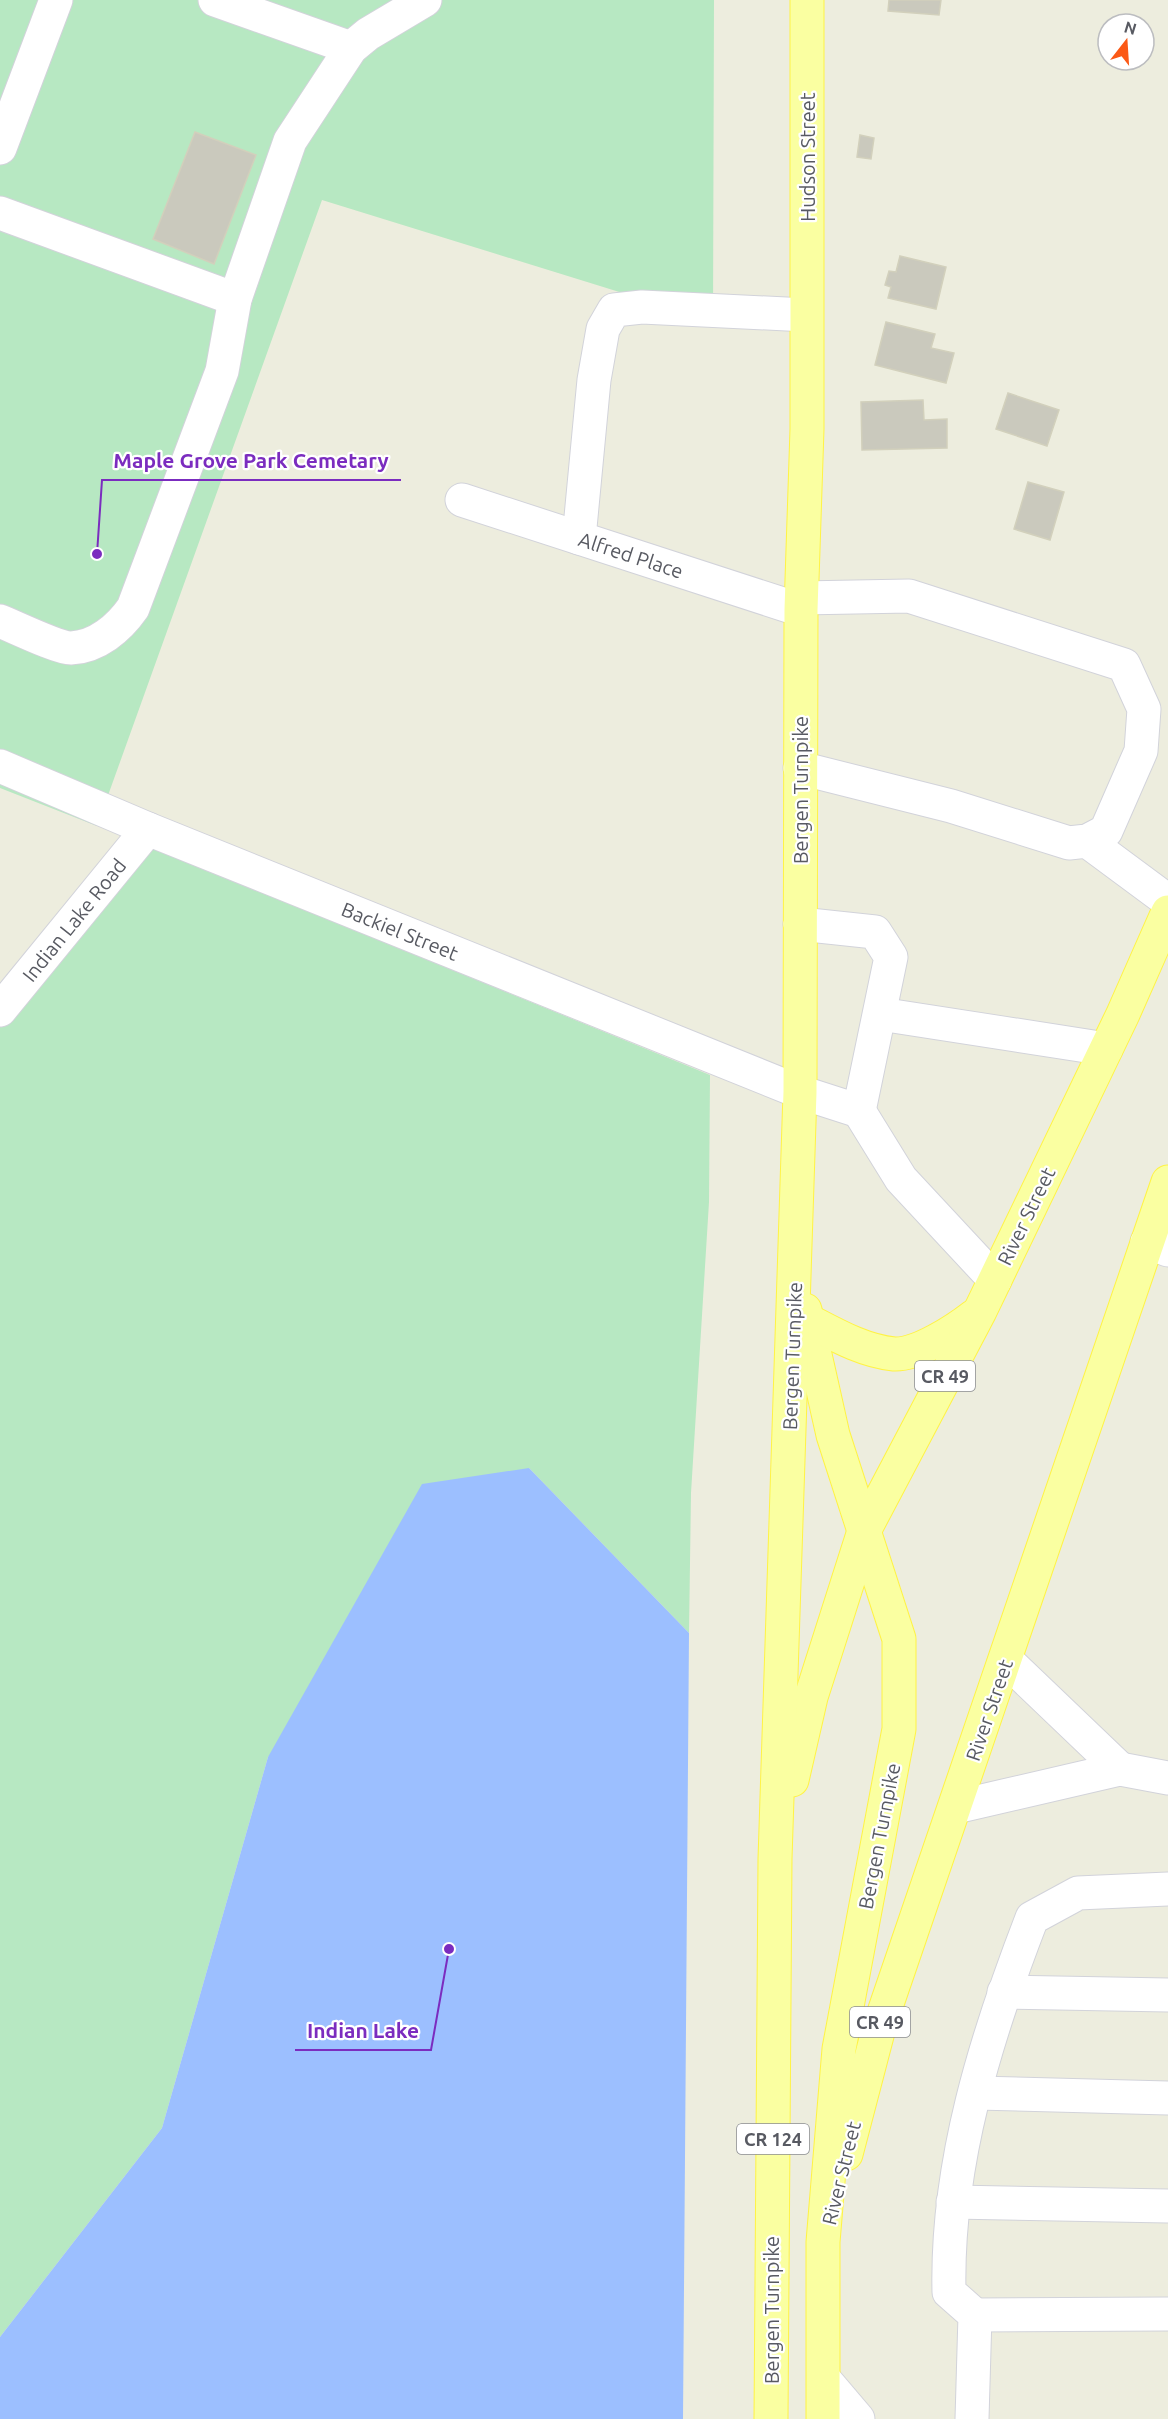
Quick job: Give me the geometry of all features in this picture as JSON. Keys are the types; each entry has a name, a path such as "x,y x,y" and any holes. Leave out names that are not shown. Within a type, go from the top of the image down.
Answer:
{"main road":[{"name":"Hudson Street","path":"806,315 807,0"},
{"name":"Bergen Turnpike","path":"771,2419 775,1859 800,1092 801,604 807,429 806,315"},
{"name":"River Street","path":"775,1859 811,1697 864,1531 980,1311 1106,1049 1168,912"},
{"name":"River Street","path":"823,2242 880,2024 1006,1659 1158,1246 1168,1182"},
{"name":"Bergen Turnpike","path":"795,1265 833,1435 899,1640 899,1729 839,2049 823,2242 823,2419"},
{"path":"807,1320 853,1343 896,1354 945,1339 980,1311"}],"street":[{"path":"0,148 56,0"},
{"path":"216,0 351,48"},
{"path":"0,621 69,648 86,645 115,631 126,619 139,595 222,371 235,299 290,141 351,48 368,34 425,0"},
{"path":"0,213 235,299"},
{"path":"579,538 594,380 603,329 614,310 642,308 806,315"},
{"name":"Alfred Place","path":"462,500 579,538 801,604 909,596 1124,665 1144,709 1141,751 1106,831 1087,841"},
{"name":"Backiel Street","path":"0,766 148,829 800,1092 859,1111"},
{"path":"800,768 951,806 1069,843 1087,841 1168,901"},
{"name":"Indian Lake Road","path":"0,1010 148,829"},
{"path":"800,924 875,932 891,957 859,1111 901,1179 995,1280"},
{"path":"880,1014 1106,1049"},
{"path":"1006,1659 1120,1769"},
{"path":"956,1807 1120,1769 1168,1778"},
{"path":"1168,1889 1078,1893 1032,1918 1004,1992 963,2136 948,2244 949,2292 975,2316 1168,2314"},
{"path":"1004,1992 1168,1995"},
{"path":"976,2093 1168,2098"},
{"path":"953,2202 1168,2206"},
{"path":"972,2419 975,2316"},
{"path":"824,2379 858,2419"}],"green space":[{"path":"0,0 714,0 713,321 322,200 97,826 0,788"},
{"path":"136,841 710,1075 709,1202 691,1493 689,1633 529,1468 268,1757 162,2128 0,2337 0,1010"}],"water":[{"path":"529,1468 689,1633 683,2419 0,2419 0,2337 162,2128 268,1757 422,1484"}],"building":[{"path":"889,0 941,0 939,15 888,11"},
{"path":"195,132 256,155 214,264 153,239"},
{"path":"860,135 874,138 871,159 857,157"},
{"path":"900,256 946,267 936,309 888,298 891,287 885,285 889,271 896,272"},
{"path":"886,322 935,334 931,348 954,353 946,383 875,365"},
{"path":"1008,393 1059,410 1047,446 996,429"},
{"path":"923,400 924,420 947,419 947,448 862,450 861,402"},
{"path":"1028,482 1064,492 1050,540 1014,529"}],"place":[{"name":"Maple Grove Park Cemetary","path":"97,554"},
{"name":"Indian Lake","path":"449,1949"}]}
